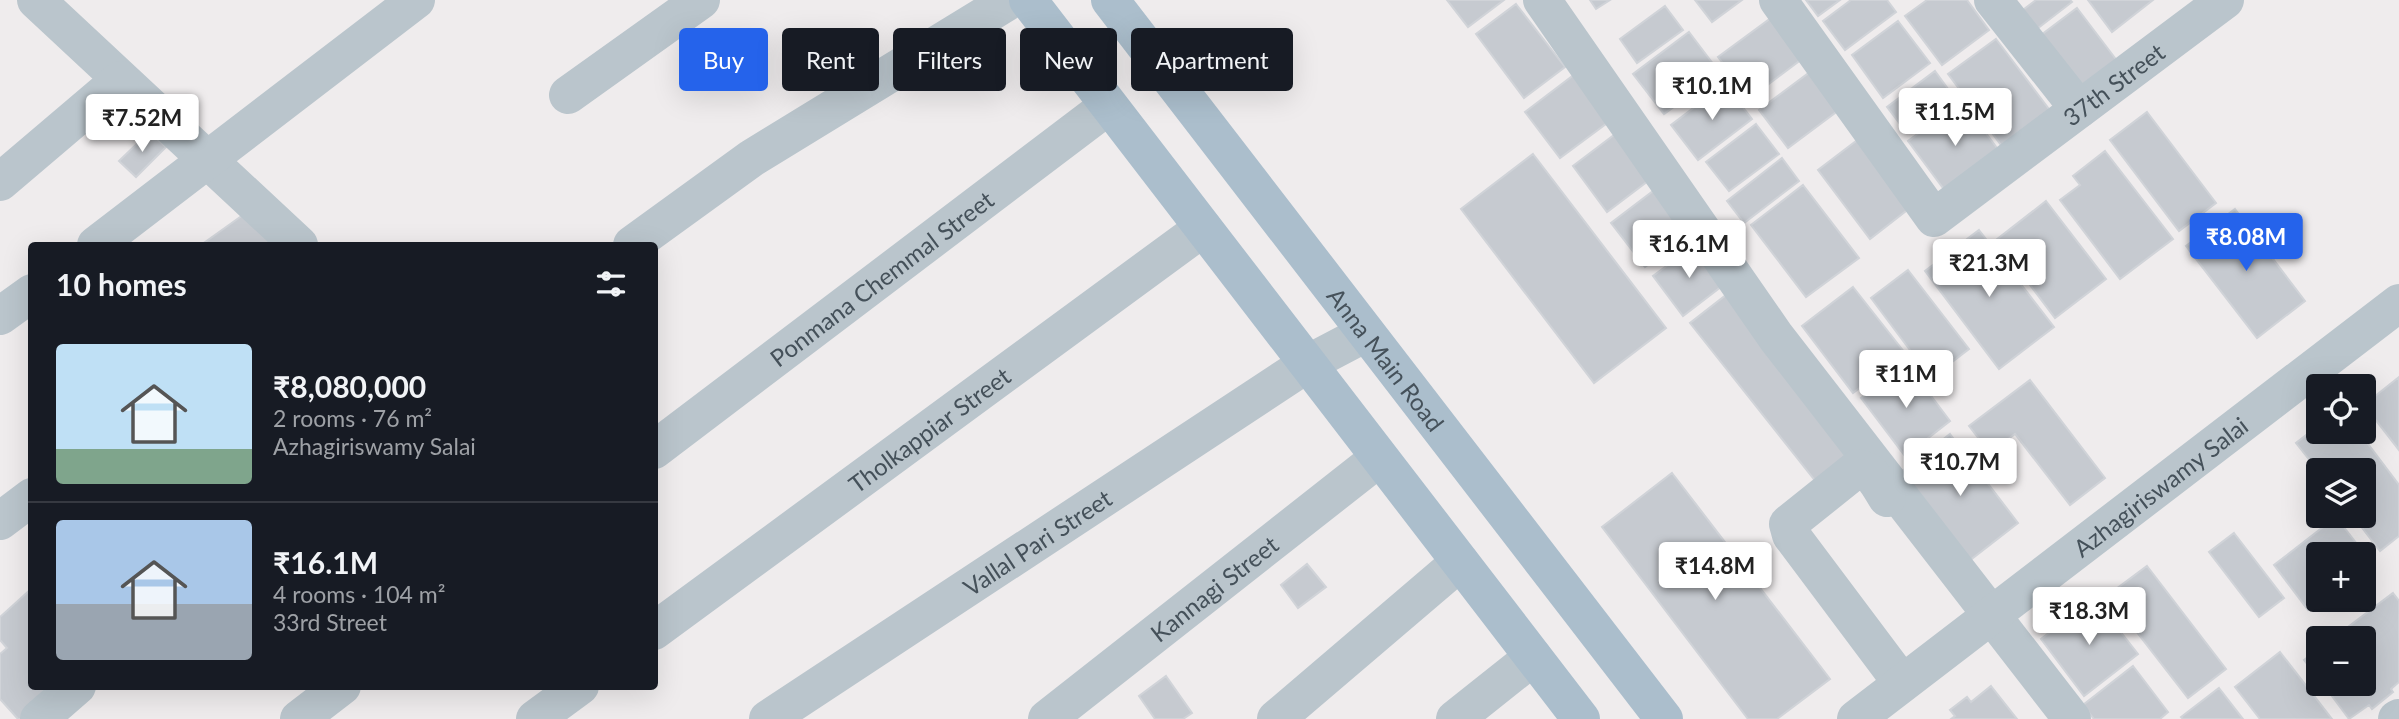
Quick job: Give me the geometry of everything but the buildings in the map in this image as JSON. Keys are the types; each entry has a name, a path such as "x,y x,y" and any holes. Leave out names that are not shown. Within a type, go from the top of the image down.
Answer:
{"main road":[{"path":"1028,0 1581,719"},
{"name":"Anna Main Road","path":"1111,0 1664,719"}],"street":[{"path":"36,0 296,242"},
{"path":"100,242 208,163 416,0"},
{"path":"568,95 701,0"},
{"path":"636,242 752,158 1010,0"},
{"path":"1542,0 1776,337 1984,621"},
{"name":"37th Street","path":"1778,0 1934,218 1994,176 2215,3"},
{"path":"1993,0 2078,109"},
{"path":"0,182 120,80"},
{"name":"Ponmana Chemmal Street","path":"658,447 1108,106"},
{"name":"Tholkappiar Street","path":"658,628 1203,228"},
{"path":"0,316 28,296"},
{"name":"Azhagiriswamy Salai","path":"1856,719 2399,303"},
{"name":"Vallal Pari Street","path":"768,719 1307,364 1367,333"},
{"name":"Kannagi Street","path":"1046,719 1379,458"},
{"path":"1902,683 1788,530 1791,520 1852,472 1866,469 1984,621 2072,719"},
{"path":"0,521 28,500"},
{"path":"1276,719 1460,562"},
{"path":"1455,719 1533,657"},
{"path":"39,719 72,690"},
{"path":"299,719 337,690"},
{"path":"535,719 575,690"}]}
